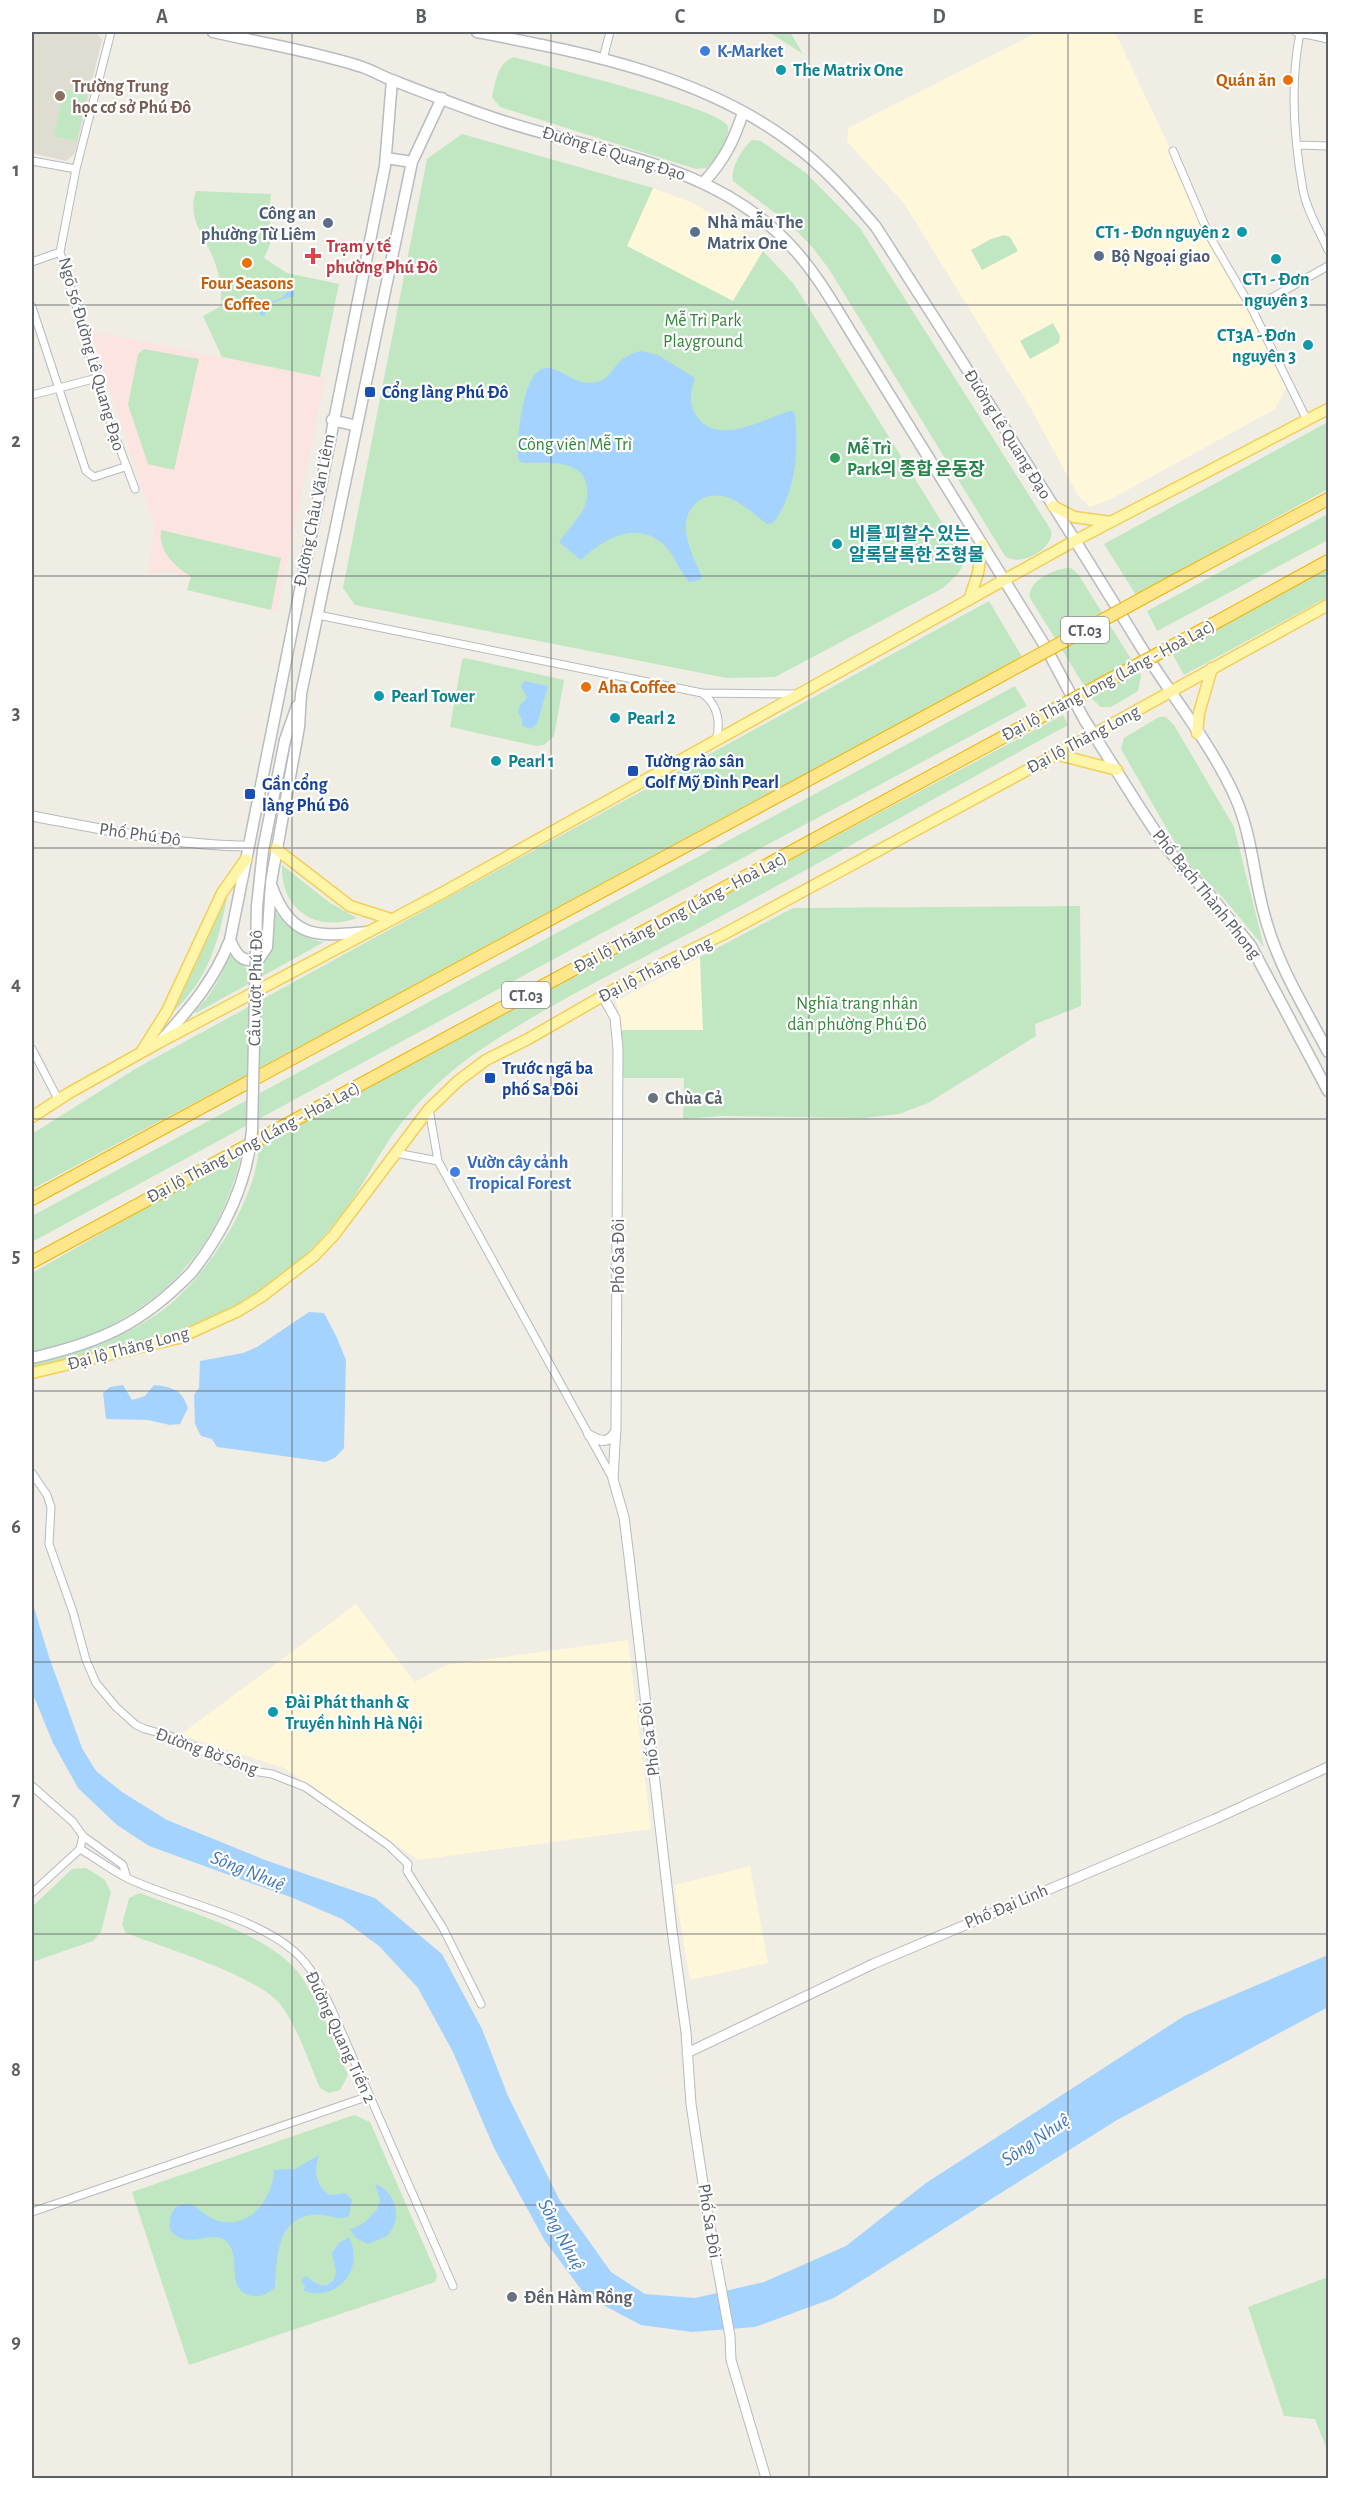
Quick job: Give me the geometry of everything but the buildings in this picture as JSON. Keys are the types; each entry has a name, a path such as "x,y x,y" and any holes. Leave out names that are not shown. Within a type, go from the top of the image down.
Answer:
{"highway":[{"name":"CT.03","path":"32,1199 1329,499"},
{"name":"Đại lộ Thăng Long (Láng - Hoà Lạc)","path":"32,1262 1329,561"}],"main road":[{"name":"Đường Lê Quang Đạo","path":"213,32 305,50 362,66 392,80 502,121 669,168 704,182 773,229 802,260 852,334 1045,646 1094,734"},
{"name":"Đường Lê Quang Đạo","path":"477,32 603,59 712,96 780,134 847,192 876,227 1170,692"},
{"name":"Đường Châu Văn Liêm","path":"160,1042 209,984 230,939 386,158 392,80"},
{"name":"Đường Châu Văn Liêm","path":"230,939 237,955 244,960 259,959 267,947 271,882 299,727 301,694 412,162 442,98"},
{"path":"704,182 725,157 733,143 743,113"},
{"path":"386,158 412,162"},
{"path":"32,1117 160,1042 442,893 1076,540 1329,409"},
{"path":"332,420 357,426"},
{"path":"1053,506 1074,517 1112,522"},
{"path":"969,600 978,573 982,545"},
{"name":"Đại lộ Thăng Long","path":"32,1373 179,1338 238,1311 261,1297 314,1257 334,1235 429,1110 458,1081 486,1060 528,1039 602,995 724,934 1329,605"},
{"path":"1197,734 1199,713 1212,668"},
{"name":"Phố Bạch Thành Phong","path":"1170,692 1236,799 1248,834 1266,924 1278,957 1329,1052"},
{"name":"Cầu vượt Phú Đô","path":"32,1358 72,1349 118,1329 166,1299 192,1272 213,1245 229,1216 240,1189 252,1131 257,906 263,850 285,740 301,694"},
{"name":"Phố Bạch Thành Phong","path":"1094,734 1161,840 1251,946 1329,1091"},
{"path":"1055,754 1117,770"},
{"path":"276,849 350,906 392,919"},
{"path":"141,1053 167,1011 222,893 246,859"},
{"path":"271,882 284,913 304,929 326,935 368,932"}],"street":[{"name":"Ngõ 56 Đường Lê Quang Đạo","path":"111,32 76,169 60,252 97,378 125,466 135,489"},
{"path":"603,59 610,32"},
{"path":"1329,39 1298,32 1294,63 1298,145 1303,190 1310,213 1329,250"},
{"path":"1298,145 1329,146"},
{"path":"1173,151 1209,235 1252,309 1307,420"},
{"path":"32,161 76,169"},
{"path":"32,262 60,252"},
{"path":"1252,309 1329,266"},
{"path":"32,307 58,390"},
{"path":"32,395 97,378"},
{"name":"Ngõ 56 Đường Lê Quang Đạo","path":"58,390 86,471 93,477 125,466"},
{"path":"318,615 702,693 800,694"},
{"path":"702,693 710,699 716,709 719,720 716,741"},
{"name":"Phố Phú Đô","path":"32,816 159,838 248,846"},
{"name":"Phố Sa Đôi","path":"602,995 615,1018 618,1058 616,1431 613,1479 624,1517 629,1557 691,2104 730,2336 731,2360 766,2478"},
{"path":"32,1050 58,1100"},
{"path":"429,1110 438,1161 613,1479"},
{"path":"396,1153 438,1161"},
{"path":"589,1435 600,1442 612,1438 616,1431"},
{"name":"Đường Bờ Sông","path":"32,1473 47,1495 51,1506 49,1544 73,1612 86,1660 96,1683 108,1699 136,1725 177,1738 218,1759 272,1774 305,1787 388,1845 408,1864 407,1871 443,1928 481,2004"},
{"name":"Phố Đại Linh","path":"687,2053 873,1964 1215,1819 1329,1767"},
{"path":"32,1790 73,1822 84,1836 123,1866 127,1878"},
{"path":"32,1893 80,1849 84,1836"},
{"name":"Đường Quang Tiến 2","path":"80,1849 127,1878 257,1928 294,1951 315,1976 453,2286"},
{"path":"32,2212 369,2096"}],"shaded area":[{"name":"Trường Trung học cơ sở Phú Đô","path":"32,32 94,32 102,39 75,153 66,161 32,153"},
{"path":"1038,32 1115,32 1287,386 1275,409 1111,499 1090,507 1079,497 1030,407 903,202 847,142 848,128"},
{"path":"653,188 690,202 716,216 745,233 763,251 733,301 626,246"},
{"path":"91,331 325,378 277,612 187,590 190,577 168,572 148,573 155,528"},
{"path":"700,957 703,1030 622,1030 616,1001"},
{"path":"356,1604 415,1682 446,1665 628,1640 651,1829 418,1860 284,1768 180,1735"},
{"path":"750,1866 768,1963 690,1980 674,1885"}],"green space":[{"path":"769,32 790,32 803,54"},
{"path":"514,57 693,108 716,117 727,125 728,135 707,168 696,169 500,107 492,97 496,79 504,64"},
{"path":"64,89 87,94 77,141 54,136"},
{"name":"Công viên Mễ Trì","path":"462,134 653,188 627,246 733,301 763,251 793,283 961,553 965,562 957,575 943,588 775,677 727,678 355,605 343,588 427,159"},
{"path":"752,140 761,141 806,173 860,228 1051,530 1051,537 1047,544 1035,555 1019,560 1005,556 829,269 792,226 733,181 733,171 738,159"},
{"path":"196,191 271,194 269,219 276,231 264,258 287,273 339,284 320,377 222,357 203,316 221,306 221,295 216,266 195,219 193,210"},
{"path":"1004,235 1010,237 1018,251 982,270 971,250"},
{"path":"1053,323 1060,336 1059,343 1030,359 1020,341"},
{"path":"144,349 199,359 174,470 148,464 128,405 138,354"},
{"path":"1328,422 1328,489 1136,595 1104,544"},
{"path":"1328,514 1328,540 1157,631 1147,611"},
{"path":"161,530 281,558 271,610 187,590 191,577 179,568 165,552"},
{"path":"1328,563 1328,597 1184,675 1169,648"},
{"path":"1071,568 1078,574 1141,675 1138,691 1111,707 1101,707 1093,700 1030,598 1030,592 1037,581 1057,570"},
{"path":"989,601 1025,662 32,1189 32,1134 135,1069"},
{"path":"465,658 564,680 554,736 544,745 536,746 450,727 462,660"},
{"path":"1015,686 1027,706 32,1242 32,1216"},
{"path":"1063,715 1068,725 757,897 563,1000 477,1052 418,1103 389,1140 349,1205 310,1251 276,1280 240,1303 202,1321 162,1335 32,1370 32,1364 93,1346 136,1327 169,1305 188,1287 223,1241 237,1216 249,1190 256,1166 259,1143"},
{"path":"1159,717 1166,717 1174,725 1234,827 1264,947 1179,850 1121,749 1124,738"},
{"path":"282,865 330,903 357,918 342,922 328,922 315,920 304,914 294,906 287,894"},
{"path":"227,897 216,944 204,972 186,999 174,1011"},
{"name":"Nghĩa trang nhân dân phường Phú Đô","path":"1080,906 1081,1006 1035,1024 1036,1036 928,1103 899,1114 863,1118 721,1116 683,1119 684,1078 622,1078 622,1030 703,1030 700,957 793,908"},
{"path":"274,910 296,932 324,942 196,1013 195,1011 216,984 230,952 246,968 255,968 262,964 270,948"},
{"path":"242,1153 232,1187 219,1218 203,1245 162,1291 137,1310 108,1327 71,1344 32,1354 32,1273"},
{"path":"86,1868 105,1880 111,1892 101,1932 93,1941 32,1962 32,1907 72,1869"},
{"path":"140,1893 225,1925 267,1946 284,1958 298,1972 320,2009 348,2075 340,2090 329,2093 320,2088 292,2022 280,2004 268,1993 231,1973 126,1933 122,1925 129,1898"},
{"path":"354,2115 370,2122 437,2275 435,2282 189,2365 132,2192"},
{"path":"1328,2277 1328,2452 1315,2419 1284,2416 1248,2307"}],"water":[{"path":"290,289 295,292 294,297 273,303 268,306 264,316 260,315 258,308 283,297"},
{"path":"641,351 658,355 695,378 691,403 698,418 707,426 717,430 729,430 742,428 789,411 793,411 795,415 794,471 787,499 773,523 767,524 741,504 723,496 705,497 692,507 687,516 687,536 689,547 702,577 700,580 689,582 666,547 645,534 623,534 612,538 581,560 559,542 585,507 587,489 585,479 580,472 564,465 525,463 520,462 518,458 523,404 533,377 541,369 550,368 578,381 597,382 608,376 619,362"},
{"path":"524,681 548,686 537,724 531,729 522,726 522,719 518,713 520,705 527,698 521,686"},
{"path":"309,1312 324,1313 346,1360 344,1448 336,1457 326,1462 217,1447 212,1439 201,1436 195,1424 194,1395 199,1388 200,1361 243,1353 257,1347"},
{"path":"123,1385 132,1400 145,1396 154,1385 180,1393 188,1408 180,1424 170,1425 148,1420 106,1419 103,1393 110,1387"},
{"name":"Sông Nhuệ","path":"32,1601 49,1657 82,1748 96,1771 122,1792 167,1820 265,1860 375,1898 442,1954 482,2029 508,2096 559,2199 611,2272 645,2294 695,2298 764,2282 846,2246 926,2183 1184,2016 1328,1955 1328,2007 1117,2120 834,2298 755,2327 692,2332 641,2325 586,2296 545,2241 494,2148 453,2052 418,1988 379,1946 342,1919 293,1898 149,1846 117,1825 78,1788 53,1743 32,1692"},
{"path":"319,2155 316,2172 319,2183 330,2195 346,2193 352,2200 349,2216 339,2218 322,2215 307,2216 296,2220 282,2238 275,2287 266,2294 254,2296 239,2288 236,2282 234,2257 227,2242 221,2238 185,2239 171,2231 170,2221 173,2211 186,2204 192,2205 216,2220 228,2222 248,2217 264,2202 273,2181 274,2170 295,2169"},
{"path":"375,2184 393,2199 396,2214 395,2222 387,2236 368,2244 356,2238 350,2229 364,2222 378,2207 380,2200"},
{"path":"349,2237 354,2260 345,2280 328,2292 304,2291 305,2286 301,2281 306,2276 323,2285 334,2280 336,2271 332,2253 339,2243"}],"place":[{"name":"K-Market","path":"705,51"},
{"name":"The Matrix One","path":"781,70"},
{"name":"Quán ăn","path":"1288,80"},
{"name":"Trường Trung học cơ sở Phú Đô","path":"60,96"},
{"name":"Công an phường Từ Liêm","path":"328,223"},
{"name":"Nhà mẫu The Matrix One","path":"695,232"},
{"name":"CT1 - Đơn nguyên 2","path":"1242,232"},
{"name":"Trạm y tế phường Phú Đô","path":"313,256"},
{"name":"Bộ Ngoại giao","path":"1099,256"},
{"name":"CT1 - Đơn nguyên 3","path":"1276,259"},
{"name":"Four Seasons Coffee","path":"247,263"},
{"name":"CT3A - Đơn nguyên 3","path":"1308,345"},
{"name":"Cổng làng Phú Đô","path":"370,392"},
{"name":"Mễ Trì Park의 종합 운동장","path":"835,458"},
{"name":"비를 피할수 있는 알록달록한 조형물","path":"837,544"},
{"name":"Aha Coffee","path":"586,687"},
{"name":"Pearl Tower","path":"379,696"},
{"name":"Pearl 2","path":"615,718"},
{"name":"Pearl 1","path":"496,761"},
{"name":"Tường rào sân Golf Mỹ Đình Pearl","path":"633,771"},
{"name":"Gần cổng làng Phú Đô","path":"250,794"},
{"name":"Trước ngã ba phố Sa Đôi","path":"490,1078"},
{"name":"Chùa Cả","path":"653,1098"},
{"name":"Vườn cây cảnh Tropical Forest","path":"455,1172"},
{"name":"Đài Phát thanh & Truyền hình Hà Nội","path":"273,1712"},
{"name":"Đền Hàm Rồng","path":"512,2297"}],"park label":[{"name":"Mễ Trì Park Playground","path":"703,330"}]}
